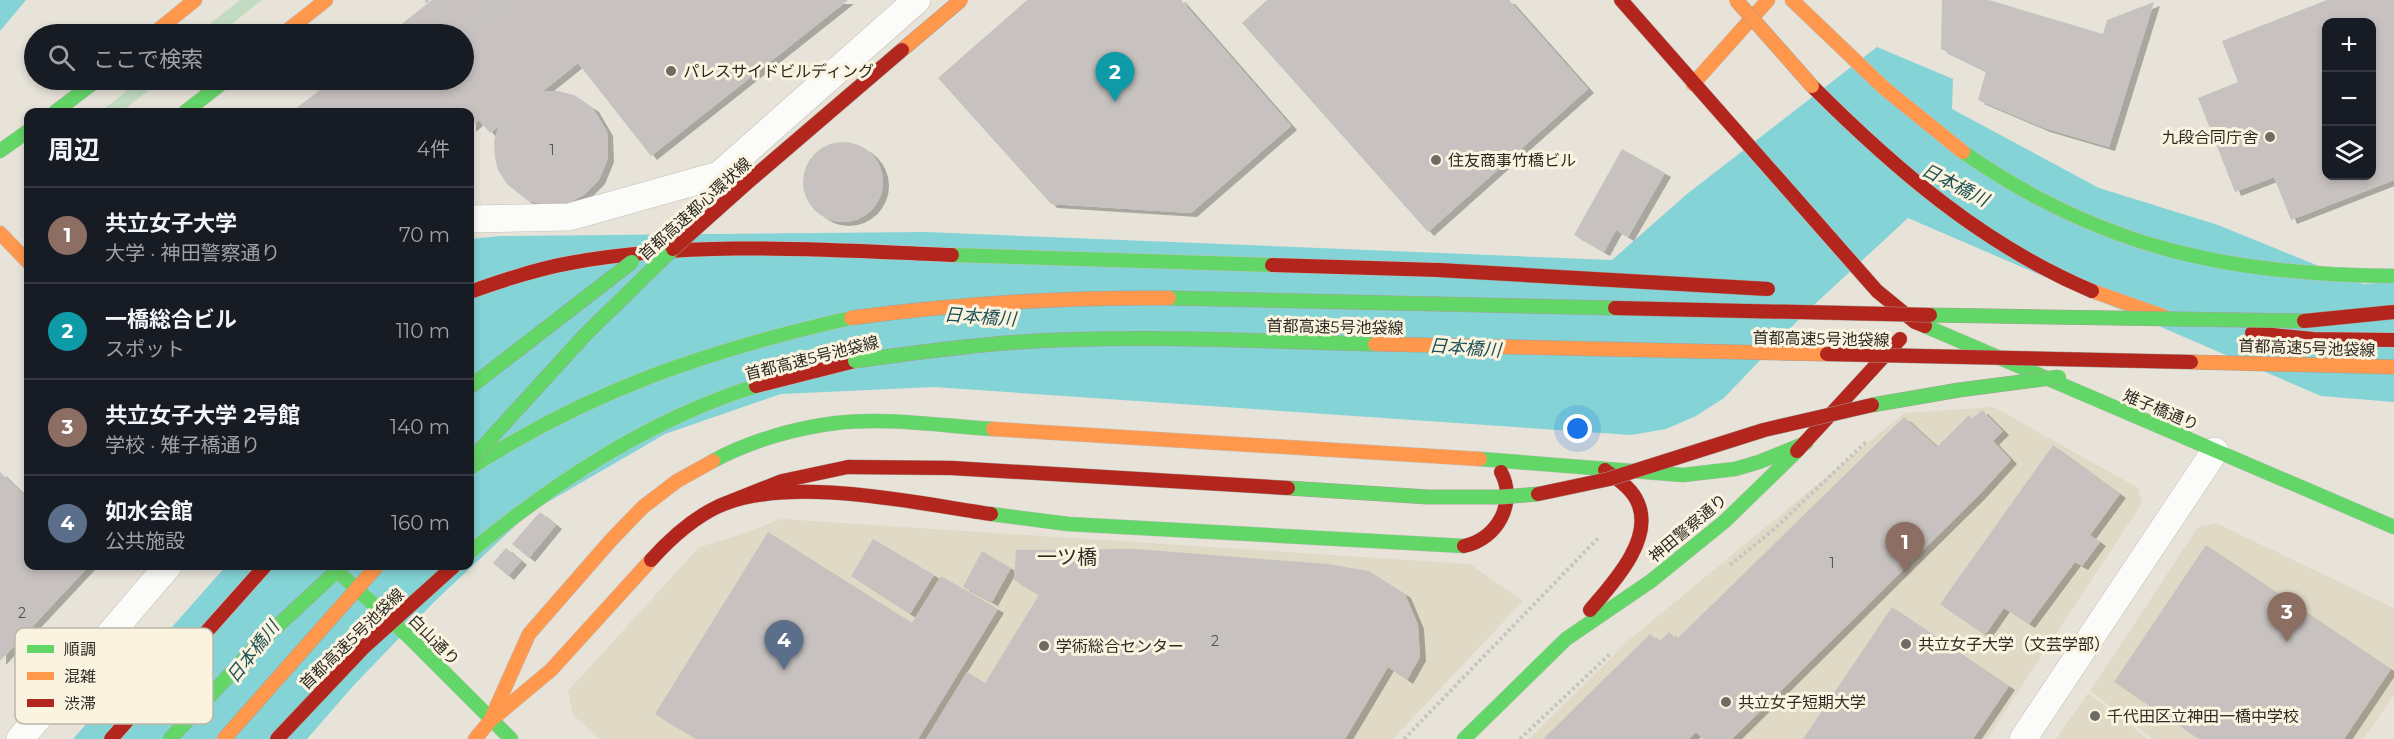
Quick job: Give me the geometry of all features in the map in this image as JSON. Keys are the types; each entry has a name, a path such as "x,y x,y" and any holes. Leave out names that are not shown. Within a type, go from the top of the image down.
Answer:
{"main road":[{"path":"165,24 195,0"},
{"path":"296,24 326,0"},
{"name":"首都高速都心環状線","path":"474,457 554,368 626,294 748,184 961,0"},
{"name":"雉子橋通り","path":"1621,0 1877,291 1916,322 2394,527"},
{"name":"首都高速5号池袋線","path":"1736,0 1812,86 1859,134 1905,176 1997,244 2046,270 2101,295 2152,313 2204,325 2259,334 2313,339 2394,340"},
{"path":"1693,84 1768,0"},
{"path":"1792,0 1899,102 1948,142 2023,192 2099,229 2178,255 2241,267 2301,274 2394,276"},
{"name":"首都高速都心環状線","path":"714,192 922,4"},
{"path":"60,108 84,90"},
{"path":"190,108 213,90"},
{"path":"0,152 24,134"},
{"path":"0,233 16,243 24,256"},
{"name":"首都高速都心環状線","path":"474,384 602,287 662,237"},
{"path":"0,254 16,243"},
{"path":"474,291 518,275 568,263 619,255 748,248 1438,270 1787,290"},
{"path":"1857,294 2061,317"},
{"name":"首都高速5号池袋線","path":"474,466 548,421 645,377 694,359 746,342 861,316 954,305 1060,299 1165,298 2275,322 2330,320 2394,312"},
{"name":"神田警察通り","path":"1464,739 1566,639 1690,550 1725,521 1806,442 1916,322"},
{"name":"首都高速5号池袋線","path":"474,548 490,534 561,483 615,449 719,399 776,381 855,361 931,350 1007,343 1163,339 2394,367"},
{"path":"475,739 490,721 551,670 658,551 685,527 719,506 779,480 848,467 952,468 1428,497 1543,494 1593,484 1793,422 1861,405 1930,393 2171,362"},
{"path":"490,721 525,640 612,539 643,507 677,481 716,459 755,442 797,430 837,423 880,422 1489,460 1683,475 1710,474 1759,462 1806,442"},
{"path":"719,506 758,495 783,492 839,493 1068,524 1458,548 1474,544 1487,536 1504,513 1507,490 1504,476 1489,460"},
{"path":"1566,639 1630,559 1642,529 1642,515 1631,489 1605,470"},
{"path":"210,628 261,570"},
{"name":"白山通り","path":"336,570 409,637 490,721 511,739"},
{"path":"213,693 257,645 338,570"},
{"path":"224,739 373,570"},
{"name":"首都高速5号池袋線","path":"277,739 364,647 450,570"},
{"path":"111,739 124,724"},
{"path":"170,739 184,724"}],"street":[{"path":"474,219 569,217 719,175 922,4"},
{"path":"2023,739 2215,451"},
{"path":"115,628 165,570"},
{"path":"20,739 33,724"}],"path":[{"path":"426,0 446,24"},
{"path":"474,25 506,0"},
{"path":"1185,5 1189,0"},
{"path":"1404,739 1600,536"}],"shaded area":[{"path":"1994,407 2138,488 2142,503 1987,739 1529,739 1629,640 1904,413"},
{"name":"学術総合センター","path":"781,519 1470,564 1523,601 1393,739 600,739 573,715 568,691 699,547"},
{"path":"2216,523 2394,608 2394,695 2363,739 2153,739 2090,691 2198,527"},
{"name":"千代田区立神田一橋中学校","path":"2088,693 2148,739 2056,739"}],"green space":[{"path":"240,0 262,0 232,24 210,24"},
{"path":"128,90 149,90 126,108 105,108"}],"water":[{"path":"0,0 26,0 0,31"},
{"name":"日本橋川","path":"1877,47 1953,79 1952,109 2099,188 2218,225 2363,284 2394,282 2394,402 2321,396 1908,218 1803,315 1724,398 1696,416 1666,429 1631,435 934,387 781,394 665,434 529,513 474,564 474,239 501,236 926,232 1612,260 1687,194"},
{"name":"日本橋川","path":"222,570 468,570 354,685 307,739 73,739 86,724 213,724 213,628 171,628"}],"building":[{"name":"パレスサイドビルディング","path":"432,0 848,0 651,156 578,63 543,91 558,91 574,95 593,108 607,132 608,158 599,180 584,195 568,203 553,206 528,201 507,184 498,170 495,158 494,141 499,126 490,133 479,120 474,124 474,108 296,108 320,90 474,90 474,24 402,24"},
{"path":"1027,0 1181,0 1291,126 1191,213 1051,204 938,78"},
{"name":"住友商事竹橋ビル","path":"1267,0 1509,0 1588,89 1428,232 1242,23"},
{"path":"1942,0 1989,0 2103,34 2107,20 2154,2 2109,147 2044,128 1978,100 1986,71 1941,49"},
{"name":"九段合同庁舎","path":"2327,0 2394,0 2394,180 2291,220 2274,177 2235,192 2198,98 2238,82 2222,41"},
{"path":"835,142 851,142 872,153 883,174 883,190 872,211 851,222 835,222 821,216 809,204 803,190 803,174 809,160 821,148"},
{"path":"1622,149 1665,173 1628,237 1616,230 1604,252 1574,235"},
{"path":"1982,410 2003,431 1993,441 2011,460 1979,495 1732,739 1703,739 1696,732 1689,739 1543,739 1650,634 1659,642 1669,632 1677,639 1904,417 1937,447 1969,415 1972,419"},
{"path":"2053,445 2120,494 2090,535 2100,542 2082,566 2075,562 2029,624 2004,608 1985,635 1940,604"},
{"path":"0,472 24,495 24,570 85,570 31,628 15,628 15,645 0,661"},
{"path":"540,512 556,525 529,558 512,544"},
{"path":"768,532 912,623 941,576 998,609 918,739 697,739 655,714"},
{"path":"873,539 934,575 910,614 851,576"},
{"path":"2206,545 2391,669 2344,739 2199,739 2114,682"},
{"path":"506,548 521,561 508,576 493,563"},
{"name":"学術総合センター","path":"1135,549 1328,564 1369,571 1405,594 1418,625 1420,657 1407,680 1388,667 1345,739 926,739 967,672 985,683 1039,595 1014,580 1016,550"},
{"path":"982,551 1011,568 992,602 963,587"},
{"path":"1892,607 2009,686 1973,739 1803,739"}],"traffic: fast":[{"path":"60,108 84,90"},
{"path":"190,108 213,90"},
{"path":"0,151 24,134"},
{"path":"1963,152 2014,185 2065,212 2168,250 2222,262 2276,270 2394,276"},
{"path":"474,457 585,335 673,249"},
{"path":"952,255 1272,265"},
{"path":"474,384 632,262"},
{"path":"1169,298 1615,308"},
{"path":"1930,315 2304,321"},
{"path":"474,466 561,416 653,375 749,344 851,318"},
{"path":"1925,326 2394,527"},
{"path":"855,361 911,353 1051,340 1190,339 1375,344"},
{"path":"1872,405 1959,390 2059,377"},
{"path":"474,549 536,501 605,455 679,416 756,386"},
{"path":"713,461 773,436 836,423 895,421 993,429"},
{"path":"1480,459 1683,475 1735,469 1806,443"},
{"path":"1464,739 1566,639 1651,581 1725,521 1797,451"},
{"path":"1288,488 1428,497 1502,497 1538,494"},
{"path":"991,514 1068,524 1464,546"},
{"path":"336,570 409,637 511,739"},
{"path":"213,693 257,645 338,570"},
{"path":"170,739 184,724"}],"traffic: slow":[{"path":"165,24 195,0"},
{"path":"296,24 326,0"},
{"path":"902,50 961,0"},
{"path":"1736,0 1812,86"},
{"path":"1693,84 1768,0"},
{"path":"1792,0 1884,88 1963,152"},
{"path":"0,233 24,258"},
{"path":"2092,291 2163,316"},
{"path":"851,318 1010,302 1169,298"},
{"path":"1375,344 1827,354"},
{"path":"2191,362 2394,367"},
{"path":"993,429 1480,459"},
{"path":"490,721 529,634 643,507 677,481 713,461"},
{"path":"475,739 490,721 551,670 651,560"},
{"path":"224,739 373,570"}],"traffic: jam":[{"path":"1621,0 1877,291 1915,322 1925,326"},
{"path":"673,249 902,50"},
{"path":"1812,86 1875,147 1977,228 2052,272 2092,291"},
{"path":"474,291 557,265 665,251 809,249 952,255"},
{"path":"1272,265 1438,270"},
{"path":"1438,270 1768,289"},
{"path":"1615,308 1930,315"},
{"path":"2304,321 2394,312"},
{"path":"2252,333 2313,339 2394,340"},
{"path":"1797,451 1900,339"},
{"path":"1827,354 2191,362"},
{"path":"756,386 855,361"},
{"path":"1538,494 1609,479 1764,430 1872,405"},
{"path":"719,506 782,481 848,467"},
{"path":"848,467 952,468 1288,488"},
{"path":"1590,610 1628,561 1640,532 1641,517 1638,503 1624,484 1605,470"},
{"path":"1464,546 1486,536 1501,518 1507,495 1501,472"},
{"path":"651,560 674,537 700,517 719,506 748,497 781,493 853,494 991,514"},
{"path":"210,628 261,570"},
{"path":"277,739 364,647 450,570"},
{"path":"111,739 124,724"}],"place":[{"name":"パレスサイドビルディング","path":"671,71"},
{"name":"一橋総合ビル","path":"1115,102"},
{"name":"九段合同庁舎","path":"2270,137"},
{"name":"住友商事竹橋ビル","path":"1436,160"},
{"name":"共立女子大学","path":"1905,572"},
{"name":"共立女子大学 2号館","path":"2287,642"},
{"name":"共立女子大学（文芸学部）","path":"1906,644"},
{"name":"学術総合センター","path":"1044,646"},
{"name":"如水会館","path":"784,670"},
{"name":"共立女子短期大学","path":"1726,702"},
{"name":"千代田区立神田一橋中学校","path":"2095,716"}],"district":[{"name":"一ツ橋","path":"1067,557"}]}
